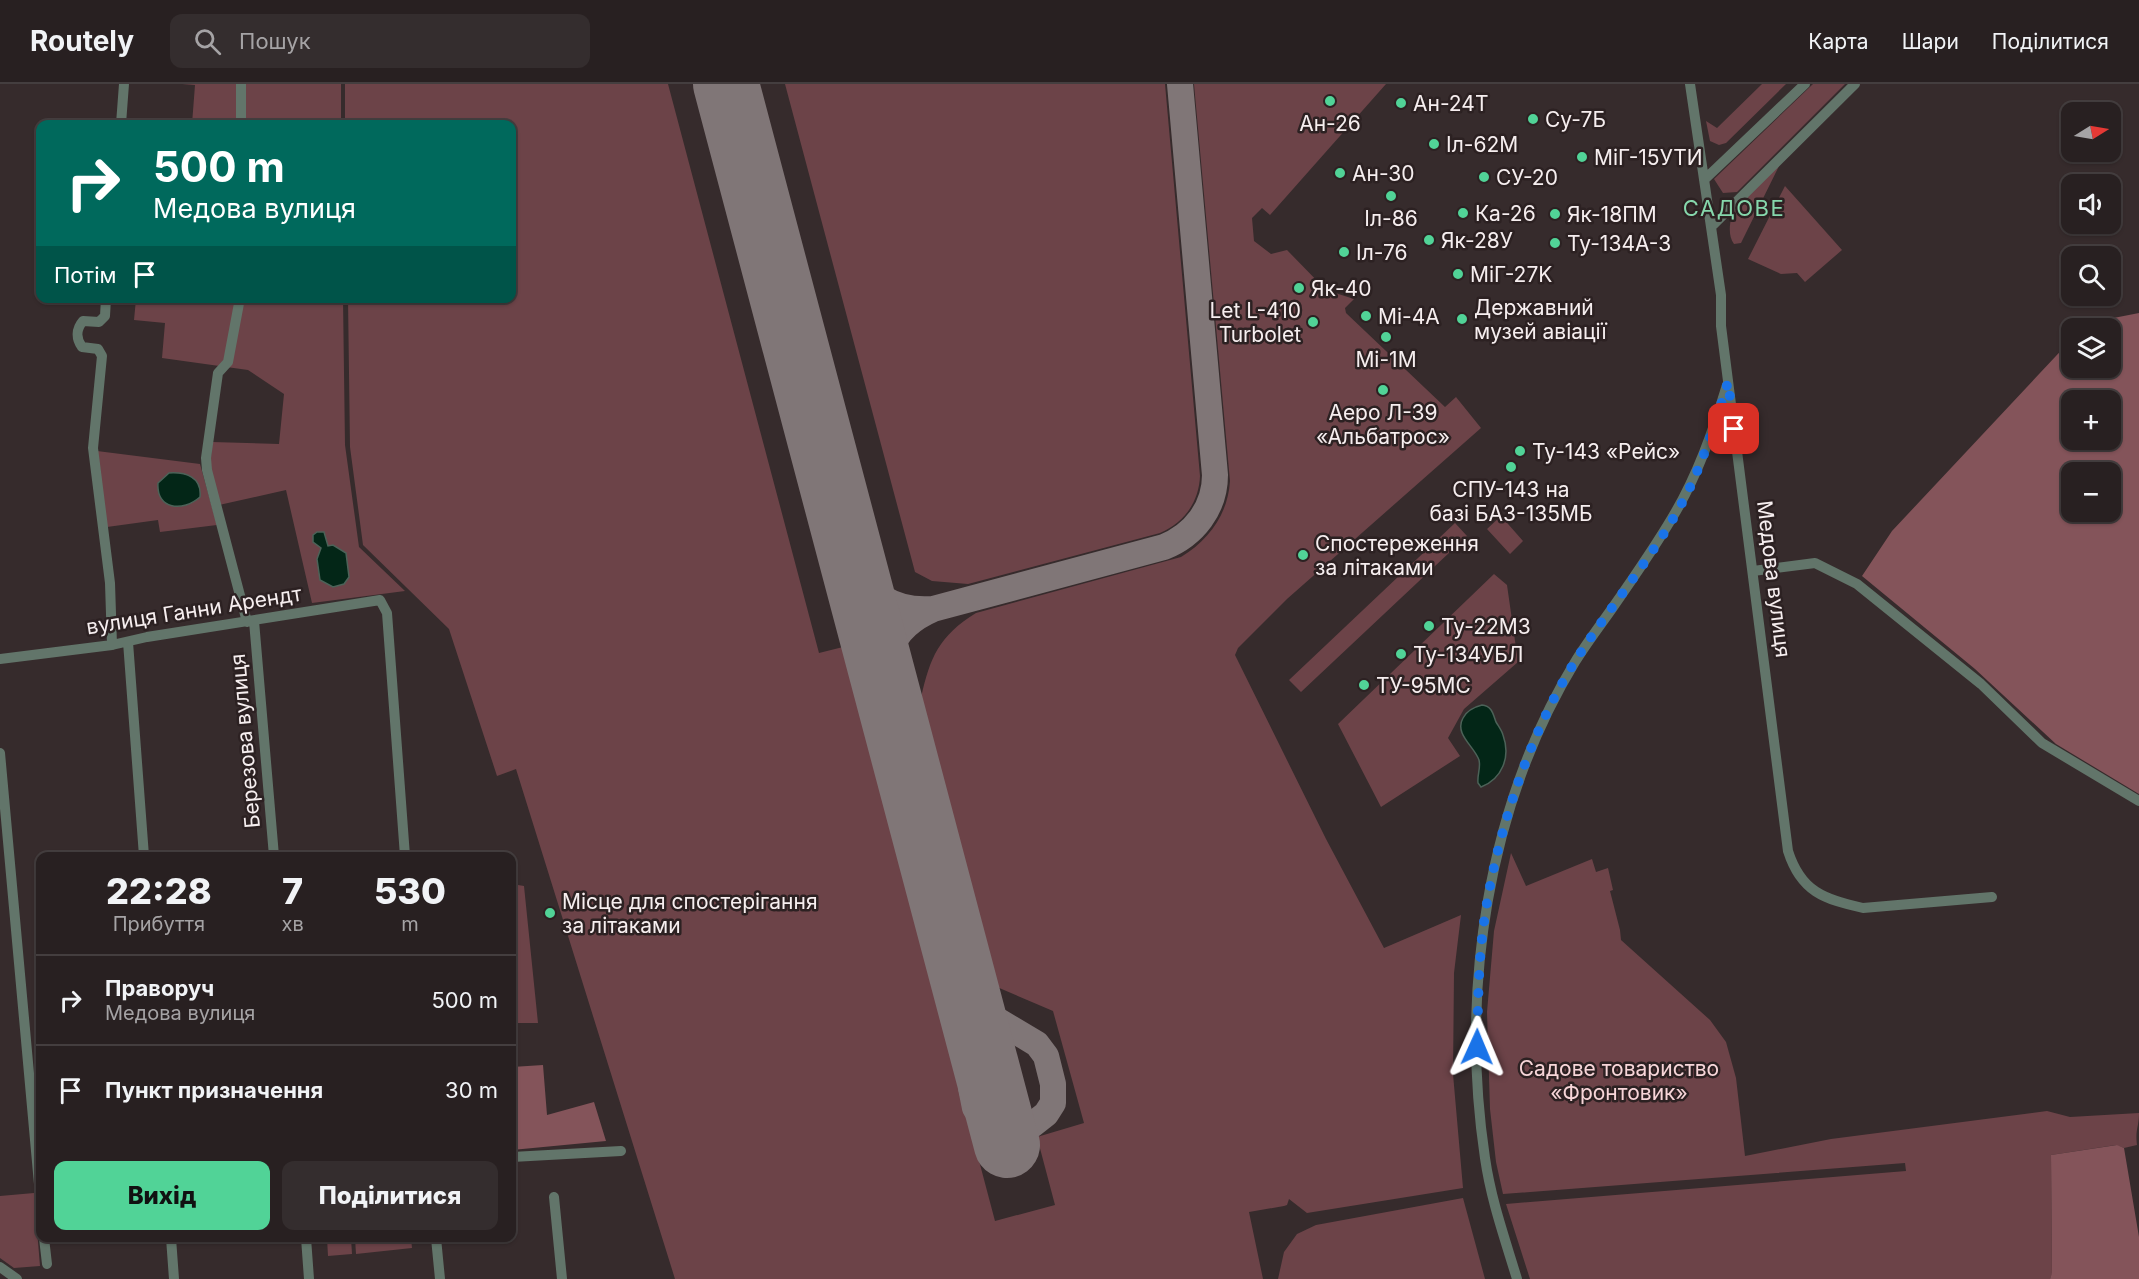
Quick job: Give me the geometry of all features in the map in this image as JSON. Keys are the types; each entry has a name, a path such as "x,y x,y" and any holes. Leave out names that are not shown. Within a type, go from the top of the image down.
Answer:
{"street":[{"path":"121,120 124,84"},
{"path":"241,84 241,120"},
{"name":"Медова вулиця","path":"1690,84 1721,296 1721,326 1788,851 1799,877 1813,890 1846,904 1863,908 1992,897"},
{"path":"1704,180 1805,84"},
{"path":"1711,227 1855,84"},
{"path":"106,303 105,315 99,322 83,321 78,326 78,340 82,347 98,349 102,356 93,448 110,583 112,645"},
{"name":"Березова вулиця","path":"239,303 228,362 218,373 206,458 207,470 251,622 274,852"},
{"path":"1517,1279 1493,1200 1485,1158 1479,1103 1477,1047 1482,936 1505,824 1523,770 1545,719 1575,661 1635,577 1673,517 1692,481 1714,428 1728,382"},
{"path":"1754,571 1815,563 1857,584 1981,684 2042,743 2139,801"},
{"name":"вулиця Ганни Арендт","path":"0,659 112,645 380,600 387,613 405,852"},
{"path":"129,642 144,852"},
{"path":"0,753 36,1144"},
{"path":"516,1157 621,1151"},
{"path":"554,1197 562,1279"},
{"path":"44,1242 47,1264"},
{"path":"171,1242 174,1279"},
{"path":"306,1242 309,1279"},
{"path":"436,1242 440,1279"},
{"path":"0,1268 17,1279"}],"green space":[{"path":"182,84 341,84 341,120 192,120 195,85"},
{"path":"345,84 668,84 819,653 843,647 995,1221 1055,1205 1037,1137 1084,1123 1053,1011 997,987 921,698 928,671 945,639 976,613 1181,557 1200,543 1221,515 1230,481 1194,84 1386,84 1270,215 1262,208 1252,218 1254,241 1271,254 1287,250 1326,290 1354,299 1345,308 1346,313 1445,407 1456,397 1481,428 1287,599 1238,648 1235,655 1326,839 1384,948 1461,915 1454,973 1453,1074 1463,1188 1307,1213 1289,1199 1287,1205 1284,1206 1249,1212 1263,1279 675,1279 516,769 497,776 449,629 363,545 350,447 348,303 516,303 516,120 345,120"},
{"path":"785,84 1165,84 1200,476 1193,503 1176,524 1160,533 968,584 932,581 915,572"},
{"path":"1762,84 1786,84 1726,143 1719,145 1710,141 1706,121 1717,128"},
{"path":"1813,84 1845,84 1737,192 1723,193 1714,179"},
{"path":"1804,141 1780,164 1741,243 1734,244 1730,230 1736,204"},
{"path":"1785,186 1842,250 1805,282 1797,273 1781,274 1748,259"},
{"path":"136,303 343,303 345,445 359,547 405,591 312,603 286,490 219,505 210,471 212,442 279,444 284,394 248,370 162,358 165,323 134,320"},
{"path":"97,451 200,464 217,525 160,532 158,520 107,527"},
{"path":"1501,516 1523,541 1510,554 1487,529"},
{"path":"1455,523 1467,536 1301,692 1289,680"},
{"path":"1494,574 1507,585 1518,662 1464,709 1448,738 1460,756 1381,807 1338,724"},
{"name":"Садове товариство «Фронтовик»","path":"1511,853 1526,886 1592,859 1596,872 1608,868 1613,890 1610,891 1621,940 1710,1020 1726,1042 1736,1078 1745,1156 1831,1139 2047,1111 2070,1117 2139,1113 2137,1145 2124,1148 2116,1145 2051,1155 2052,1274 2050,1279 1530,1279 1506,1204 1906,1171 1905,1163 1503,1194 1496,1162 1490,1109 1487,1012 1494,931"},
{"path":"516,885 524,886 538,1023 516,1023"},
{"path":"34,1193 36,1242 38,1242 40,1266 14,1268 0,1258 0,1196"},
{"path":"1463,1198 1485,1279 1278,1279 1284,1252 1297,1234 1316,1225"},
{"path":"327,1242 351,1242 352,1254 328,1256"},
{"path":"355,1242 411,1242 412,1248 356,1254"}],"shaded area":[{"path":"2139,313 2139,794 2056,744 1975,669 1862,576 1892,531 2061,351 2061,378 2121,378 2121,318 2114,318"},
{"path":"169,473 187,475 196,480 200,497 186,505 172,506 166,503 161,499 158,483"},
{"path":"317,532 324,532 328,546 333,545 346,553 349,577 344,584 333,587 320,580 317,559 321,548 313,542 313,535"},
{"path":"1482,705 1492,711 1503,733 1506,751 1499,773 1481,787 1478,783 1479,760 1463,735 1461,724 1469,711"},
{"path":"543,1065 547,1115 594,1102 606,1141 516,1150 516,1067"},
{"path":"2117,1145 2124,1148 2139,1237 2139,1279 2050,1279 2052,1273 2051,1155"}],"taxiway":[{"path":"892,709 887,676 891,649 896,637 917,617 933,609 1164,547 1175,542 1193,528 1207,509 1215,475 1180,84"},
{"path":"852,558 866,582 884,598 905,608 933,609"},
{"path":"963,979 985,1013 1037,1044 1046,1056 1053,1084 1053,1103 1046,1114 1032,1125 1017,1131 999,1129 985,1121 975,1108 971,1088 978,1057 978,1037"}],"runway":[{"path":"726,84 1007,1145"}],"place":[{"name":"Ан-26","path":"1330,101"},
{"name":"Ан-24Т","path":"1401,103"},
{"name":"Су-7Б","path":"1533,119"},
{"name":"Іл-62М","path":"1434,144"},
{"name":"МіГ-15УТИ","path":"1582,157"},
{"name":"Ан-30","path":"1340,173"},
{"name":"СУ-20","path":"1484,177"},
{"name":"Іл-86","path":"1391,196"},
{"name":"Ка-26","path":"1463,213"},
{"name":"Як-18ПМ","path":"1555,214"},
{"name":"Як-28У","path":"1429,240"},
{"name":"Ту-134А-3","path":"1555,243"},
{"name":"Іл-76","path":"1344,252"},
{"name":"МіГ-27K","path":"1458,274"},
{"name":"Як-40","path":"1299,288"},
{"name":"Мі-4А","path":"1366,316"},
{"name":"Державний музей авіації","path":"1462,319"},
{"name":"Let L-410 Turbolet","path":"1313,322"},
{"name":"Мі-1М","path":"1386,337"},
{"name":"Аеро Л-39 «Альбатрос»","path":"1383,390"},
{"name":"Ту-143 «Рейс»","path":"1520,451"},
{"name":"СПУ-143 на базі БАЗ-135МБ","path":"1511,467"},
{"name":"Спостереження за літаками","path":"1303,555"},
{"name":"Ту-22М3","path":"1429,626"},
{"name":"Ту-134УБЛ","path":"1401,654"},
{"name":"ТУ-95МС","path":"1364,685"},
{"name":"Місце для спостерігання за літаками","path":"550,913"}],"district":[{"name":"САДОВЕ","path":"1734,208"}],"route":[{"path":"1477,1047 1482,936 1505,824 1523,770 1545,719 1575,661 1635,577 1673,517 1692,481 1714,428 1728,382 1734,429"}]}
